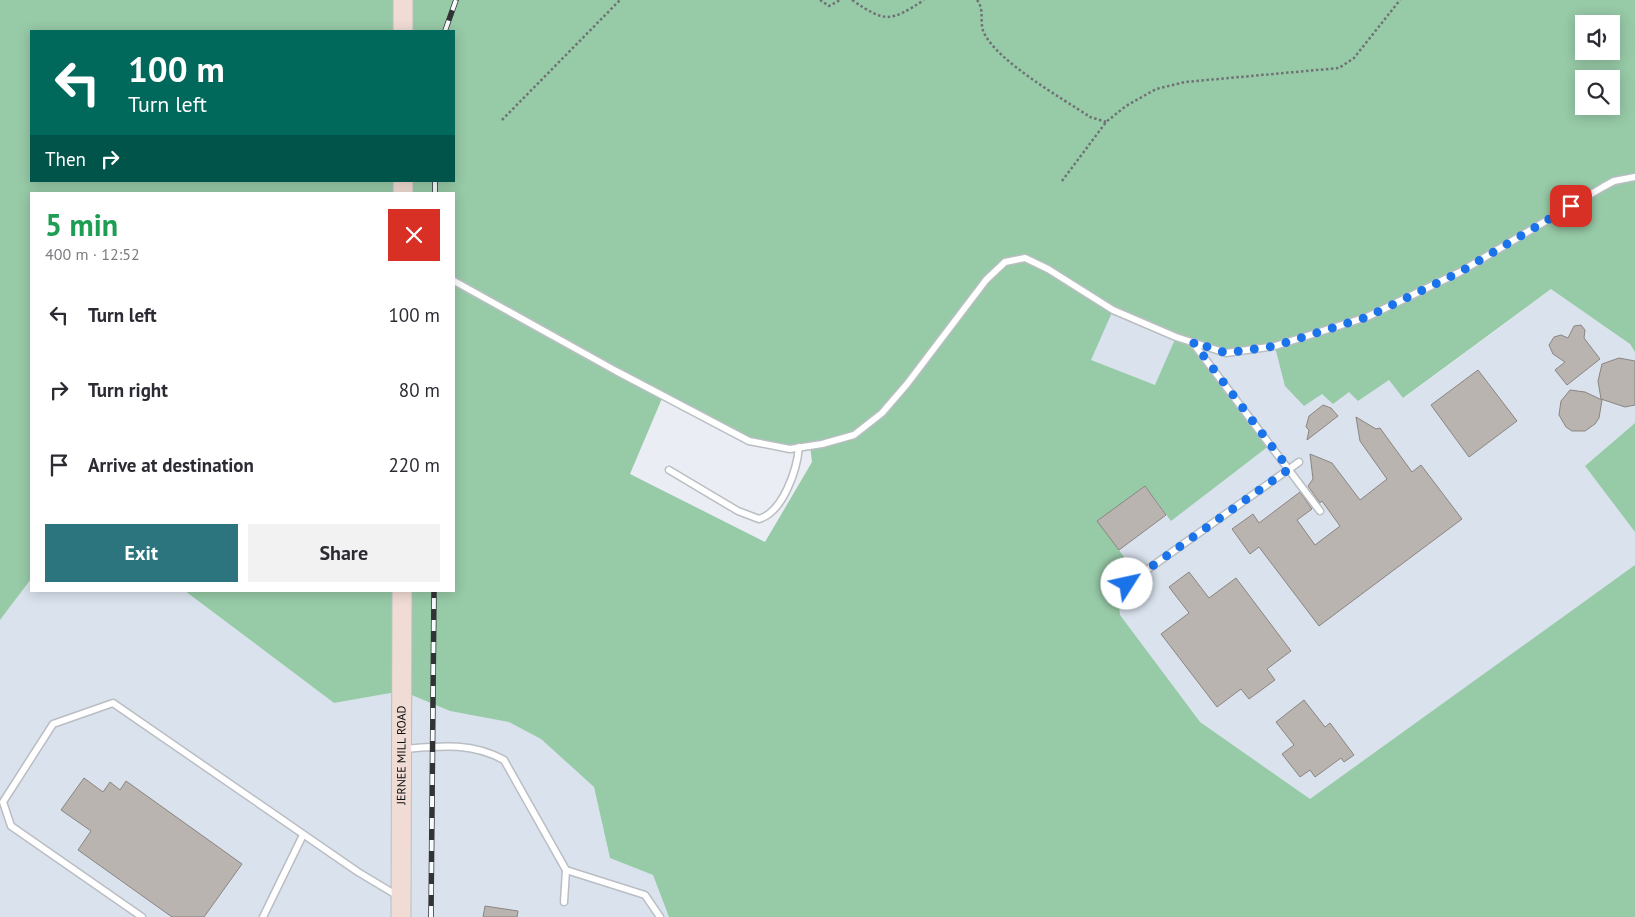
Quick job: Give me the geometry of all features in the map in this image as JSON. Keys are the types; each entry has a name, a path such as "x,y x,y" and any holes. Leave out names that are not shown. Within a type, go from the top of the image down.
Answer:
{"street":[{"path":"403,0 403,30"},
{"name":"JERNEE MILL ROAD","path":"401,917 402,592"}],"lane":[{"path":"455,282 616,371 749,441 790,449 854,436 882,414 986,280 1005,262 1025,258 1048,269 1113,310 1226,353 1275,346 1367,317 1460,272 1614,181 1635,177"},
{"path":"1193,342 1320,511"},
{"path":"670,470 738,511 759,518 772,512 790,484 798,463 799,447"},
{"path":"1127,584 1299,462"},
{"path":"142,917 11,826 3,802 54,724 113,703 358,872 401,898"},
{"path":"402,749 443,745 486,750 504,760 566,870 564,902"},
{"path":"263,917 303,834"},
{"path":"566,870 645,895 660,917"}],"path":[{"path":"502,120 620,0"},
{"path":"820,0 829,6 840,0"},
{"path":"852,0 880,17 898,16 924,0"},
{"path":"977,0 981,4 983,33 1005,58 1090,117 1106,122"},
{"path":"1062,181 1106,122 1126,106 1156,89 1185,82 1339,68 1354,58 1400,0"}],"shaded area":[{"path":"1552,289 1630,344 1635,352 1635,423 1585,466 1635,532 1635,565 1310,800 1077,636 1093,298 1275,346 1322,394 1350,392 1358,401 1389,380 1404,398"},
{"path":"30,580 30,592 186,592 334,703 402,691 450,711 509,721 541,739 594,787 610,858 653,875 669,917 0,917 0,620"}],"green space":[{"path":"0,0 1635,0 1635,352 1630,344 1551,289 1403,398 1389,380 1358,401 1349,392 1333,404 1322,394 1304,406 1285,386 1275,347 1226,353 1194,342 1270,445 1171,521 1145,486 1098,521 1124,557 1104,571 1118,597 1120,615 1200,722 1310,799 1635,565 1635,917 669,917 653,875 610,858 594,787 541,739 509,722 450,711 402,691 334,703 186,592 455,592 455,192 30,192 30,580 0,620","holes":["1113,310 1176,337 1155,385 1091,360","663,396 734,433 752,440 770,445 810,446 812,462 765,542 630,474"]},
{"path":"1635,423 1635,532 1585,466"}],"building":[{"path":"1581,325 1585,330 1584,338 1600,359 1567,385 1555,370 1565,362 1553,354 1549,345 1554,337 1561,335 1568,338 1574,326"},
{"path":"1619,358 1635,361 1635,405 1625,407 1601,399 1598,381 1602,364"},
{"path":"1478,370 1517,421 1469,457 1431,405"},
{"path":"1570,390 1585,392 1602,400 1599,418 1595,424 1585,431 1572,431 1566,427 1559,415 1561,401"},
{"path":"1323,405 1331,408 1338,416 1307,440 1309,430 1306,427 1309,416"},
{"path":"1356,417 1376,429 1380,428 1412,472 1421,465 1462,519 1319,626 1259,547 1250,554 1232,529 1253,514 1259,523 1300,492 1312,509 1297,520 1315,545 1340,526 1322,501 1320,503 1308,486 1313,479 1310,454 1332,463 1360,500 1387,479 1360,441"},
{"path":"1145,486 1166,515 1119,550 1097,521"},
{"path":"1189,572 1209,598 1236,578 1291,651 1267,669 1275,680 1249,699 1241,689 1217,707 1161,634 1189,613 1169,587"},
{"path":"1304,700 1325,727 1330,723 1354,755 1344,762 1341,758 1315,777 1310,770 1300,777 1282,754 1294,745 1276,722"},
{"path":"84,778 103,792 110,782 120,790 126,781 242,864 204,917 172,917 78,850 91,831 61,810"},
{"path":"485,906 518,911 517,917 483,917"}],"railway":[{"path":"445,30 456,0"},
{"path":"435,182 435,192"},
{"path":"431,917 434,592"}],"route":[{"path":"1127,584 1289,469 1193,342 1226,353 1275,346 1367,317 1460,272 1571,206"}]}
